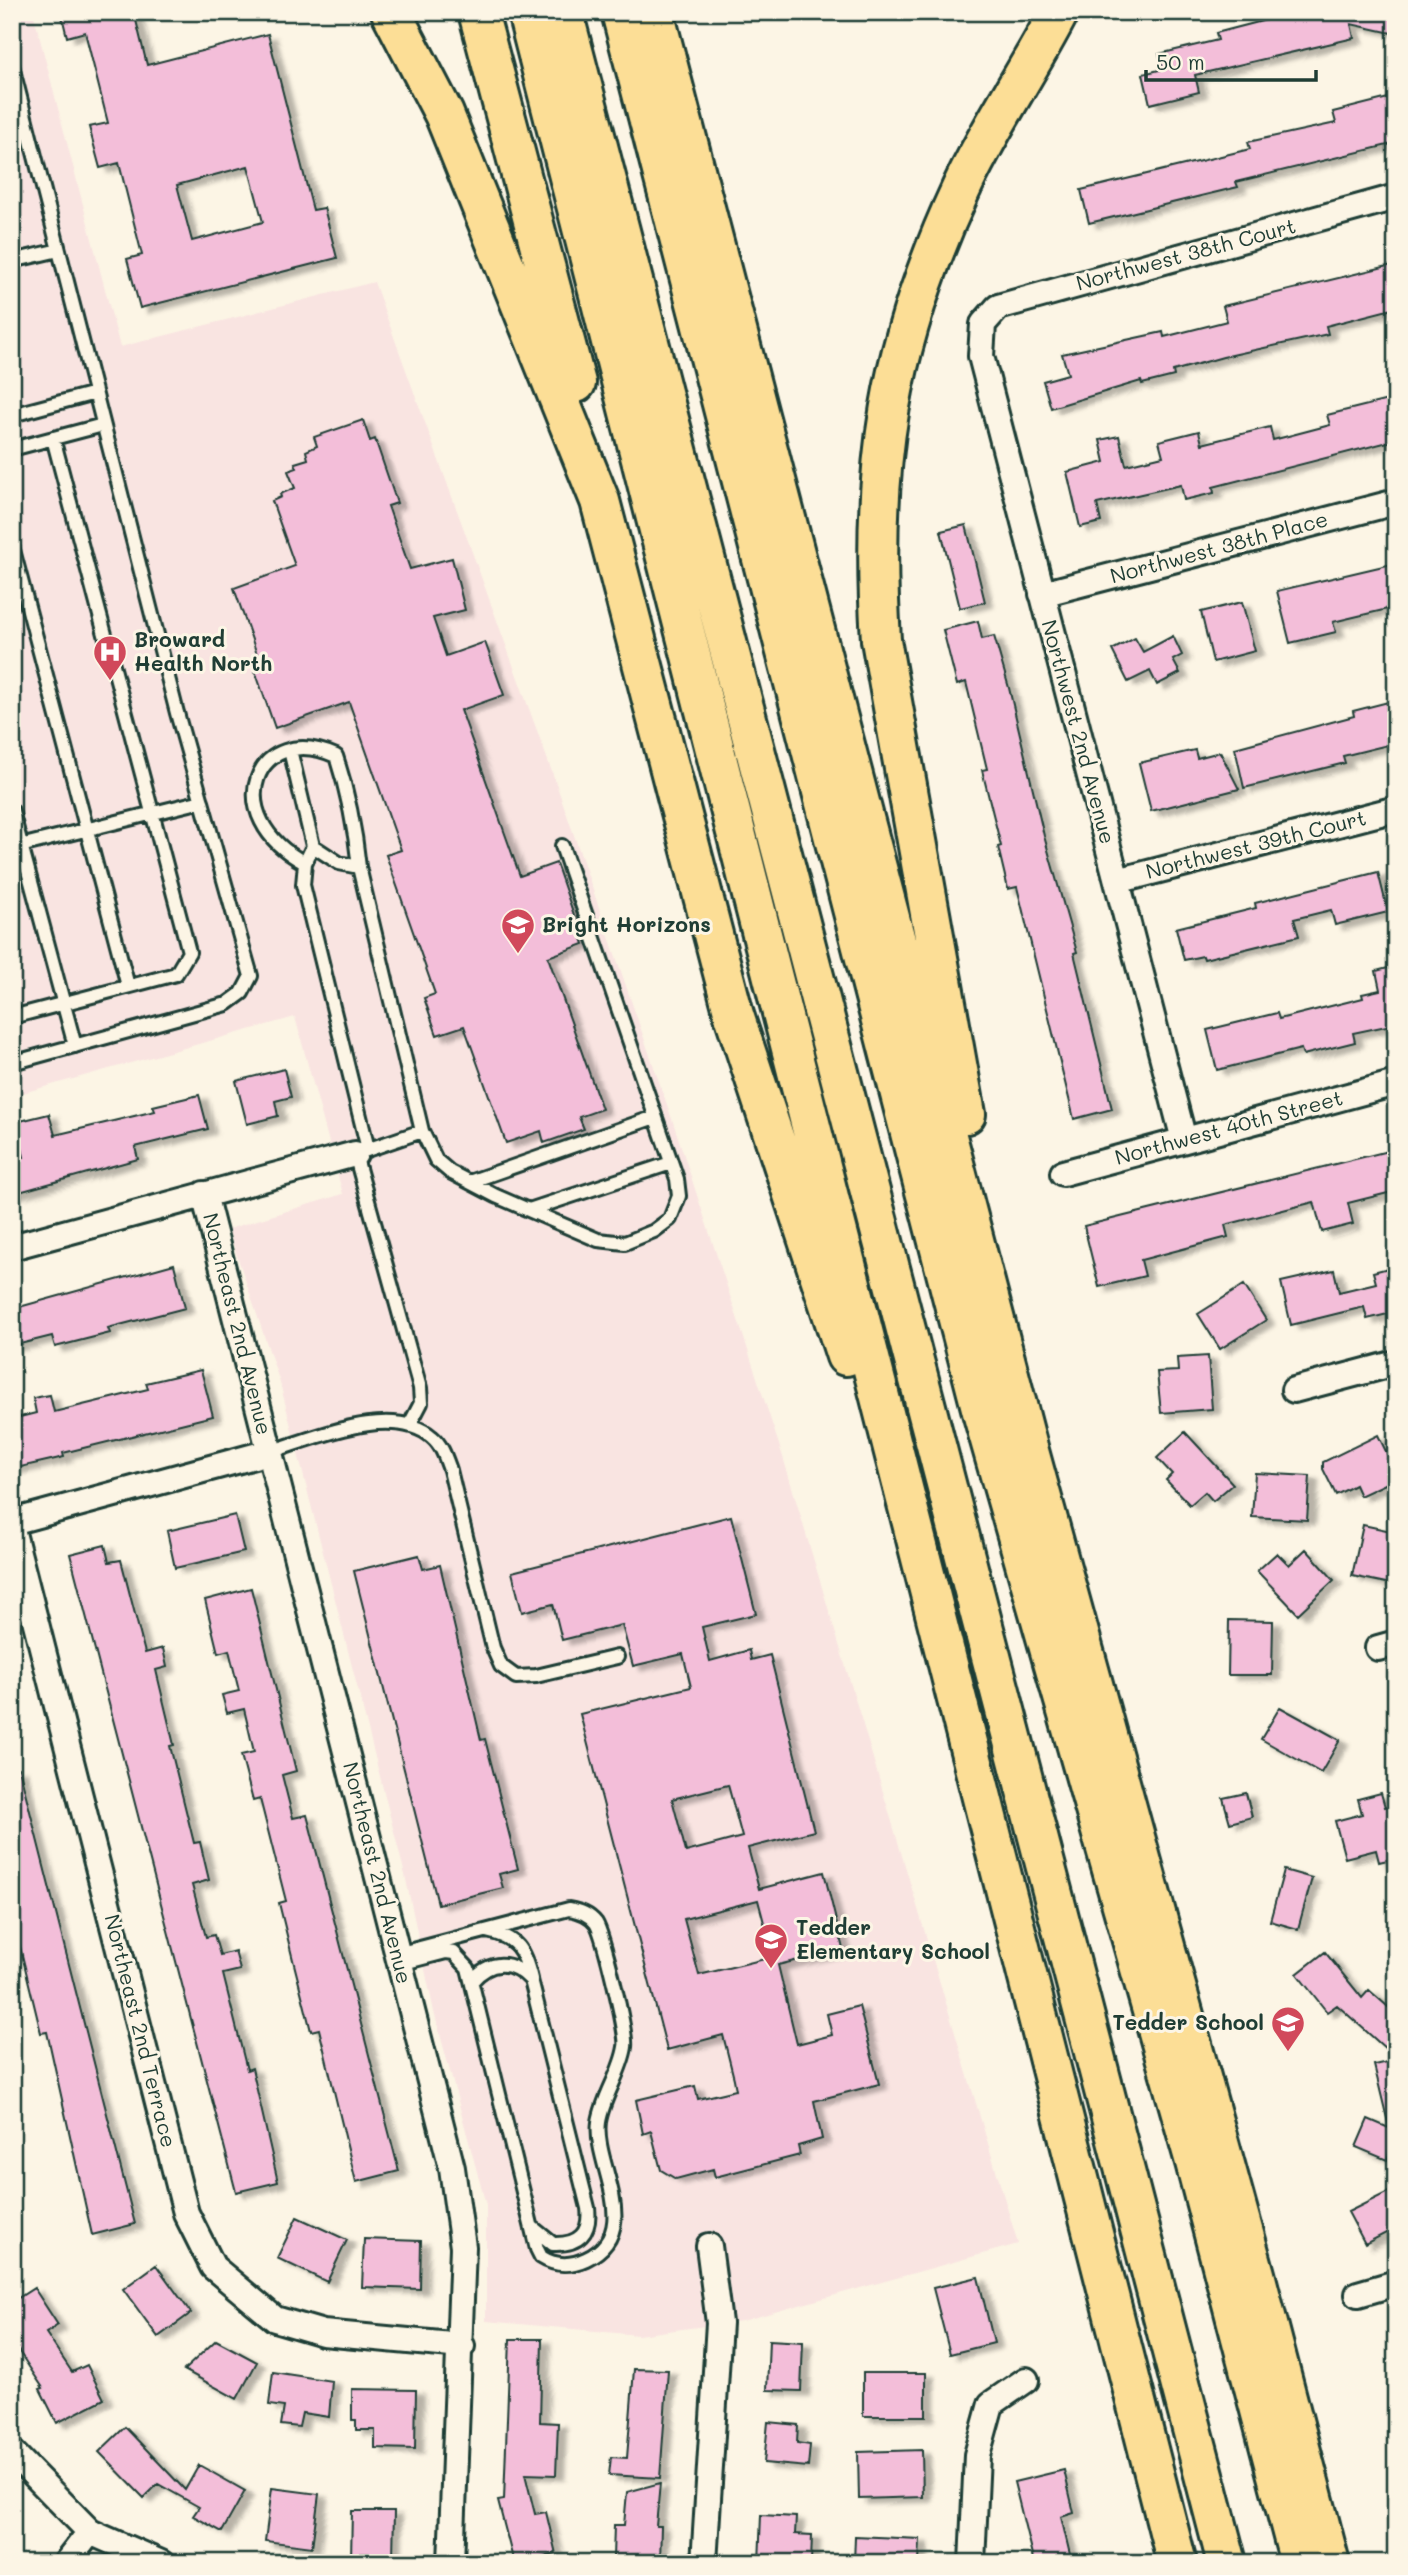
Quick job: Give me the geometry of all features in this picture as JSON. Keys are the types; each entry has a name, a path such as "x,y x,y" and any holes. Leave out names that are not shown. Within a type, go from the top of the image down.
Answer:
{"highway":[{"path":"391,12 449,126 600,501"},
{"path":"478,12 576,385 600,501 734,1015 803,1218 838,1333 925,1572"},
{"path":"527,12 1177,2563"},
{"path":"563,12 1227,2563"},
{"path":"621,12 982,1412 1195,2162 1300,2563"},
{"path":"654,12 1029,1451 1255,2274 1331,2563"},
{"path":"1029,1451 1034,1374 958,1074 881,640 877,538 884,432 902,343 923,277 962,187 1059,12"},
{"path":"982,1412 1012,1547 1274,2563"}],"street":[{"name":"Northwest 38th Court","path":"983,324 998,307 1396,197"},
{"name":"Northwest 2nd Avenue","path":"983,324 981,356 1184,1140"},
{"name":"Northwest 38th Place","path":"1042,594 1396,502"},
{"name":"Northwest 39th Court","path":"1117,881 1396,809"},
{"name":"Northwest 40th Street","path":"1063,1173 1396,1083"},
{"path":"12,1247 362,1151"},
{"name":"Northeast 2nd Avenue","path":"204,1195 452,2168 464,2247 451,2563"},
{"path":"1294,1390 1396,1363"},
{"path":"12,1522 269,1452"},
{"name":"Northeast 2nd Terrace","path":"12,1529 186,2213 213,2267 275,2319 323,2333 462,2346"},
{"path":"704,2563 719,2323 709,2246"},
{"path":"1358,2294 1396,2283"},
{"path":"972,2563 977,2455 990,2404 1026,2380"},
{"path":"12,2452 90,2532 161,2563"},
{"path":"66,2563 90,2532"}],"lane":[{"path":"12,66 17,104 59,250 202,801 251,976 242,993 227,1004 12,1063"},
{"path":"12,261 59,250"},
{"path":"12,415 95,393"},
{"path":"12,449 103,425"},
{"path":"12,1017 176,974 189,953 53,438"},
{"path":"12,546 128,986"},
{"path":"305,863 273,841 262,827 253,804 255,782 266,763 290,750 316,747 336,756 356,829 359,867 422,1130 436,1160 450,1172 529,1210 598,1240 625,1243 654,1231 670,1219 679,1196 671,1163 562,846"},
{"path":"290,750 313,846 305,863 303,885 362,1151 420,1388 421,1403 410,1424"},
{"path":"17,847 202,801"},
{"path":"12,811 17,847 75,1046"},
{"path":"313,846 339,863 359,867"},
{"path":"472,1181 655,1117"},
{"path":"362,1151 422,1130"},
{"path":"529,1210 671,1163"},
{"path":"269,1452 375,1422 410,1424 433,1437 444,1453 494,1648 501,1666 516,1677 536,1676 617,1657"},
{"path":"569,1909 588,1915 598,1928 626,2036 626,2046 599,2123 614,2203 612,2229 598,2251 569,2264 548,2262 541,2257 531,2226 468,1968 454,1952 399,1959 485,1930 569,1909"},
{"path":"485,1930 516,1941 523,1950 590,2222 586,2234 565,2244 553,2244 531,2226"},
{"path":"472,1982 481,1970 495,1964 517,1968 531,1980"}],"shaded area":[{"path":"12,12 33,12 120,347 374,282 556,783 674,1125 783,1457 1018,2244 742,2321 638,2335 486,2321 486,2205 434,2012 405,1875 280,1383 228,1229 343,1194 295,1017 12,1096"}],"building":[{"path":"61,12 134,12 147,65 268,34 313,210 324,208 337,258 140,308 127,259 142,255 119,163 100,168 89,127 108,123 85,32 67,37","holes":["248,166 263,222 192,241 177,185"]},
{"path":"1297,12 1396,12 1396,34 1351,24 1354,38 1195,75 1199,92 1150,104 1143,74 1163,69 1159,54 1218,40 1216,33"},
{"path":"1396,96 1396,143 1236,182 1238,187 1089,223 1081,190 1250,149 1248,142 1336,123 1333,112"},
{"path":"1396,264 1396,308 1326,326 1328,334 1223,357 1173,371 1174,376 1142,384 1141,381 1051,408 1043,381 1068,374 1062,354 1163,332 1164,337 1227,321 1223,306"},
{"path":"1396,398 1396,440 1213,487 1214,493 1184,500 1181,485 1097,504 1101,522 1080,527 1067,472 1105,462 1100,440 1119,436 1126,465 1163,456 1159,441 1199,431 1202,444 1270,427 1273,440 1330,425 1327,415"},
{"path":"363,420 370,441 375,439 397,503 388,506 410,569 452,558 465,610 433,618 446,656 485,642 504,695 461,710 520,876 556,863 584,944 548,957 602,1109 579,1117 584,1129 544,1143 541,1131 506,1143 464,1026 437,1035 424,998 435,994 386,855 401,850 349,702 275,728 252,662 259,660 234,588 295,566 272,501 281,497 280,494 295,488 288,471 297,468 295,463 308,459 306,451 317,446 314,437"},
{"path":"966,525 985,602 960,608 941,531"},
{"path":"1396,563 1396,607 1333,622 1336,632 1290,643 1277,591"},
{"path":"1242,602 1255,651 1213,662 1201,612"},
{"path":"978,621 982,639 994,636 1009,688 1044,836 1077,952 1074,953 1112,1109 1074,1119 1017,887 1008,889 998,847 1001,846 982,770 987,769 966,682 957,685 943,630"},
{"path":"1173,636 1182,655 1173,660 1180,673 1157,685 1150,671 1128,682 1112,650 1135,638 1143,652"},
{"path":"1396,700 1396,743 1343,756 1345,763 1244,788 1235,748 1354,716 1353,711"},
{"path":"1195,750 1197,758 1220,752 1239,789 1151,811 1139,763"},
{"path":"1378,872 1388,912 1335,925 1331,910 1294,919 1299,936 1204,959 1203,956 1184,960 1176,928 1256,908 1255,903"},
{"path":"1396,966 1396,1024 1353,1033 1355,1042 1303,1055 1301,1049 1217,1070 1207,1030 1277,1013 1279,1019 1363,998 1362,994 1380,990 1376,971"},
{"path":"284,1069 291,1097 275,1101 278,1116 247,1124 236,1081"},
{"path":"199,1095 208,1129 135,1147 138,1159 12,1194 12,1160 24,1157 16,1122 49,1114 55,1135 155,1111 153,1106"},
{"path":"1396,1149 1396,1191 1348,1203 1353,1224 1322,1232 1314,1202 1225,1225 1228,1237 1141,1260 1145,1276 1099,1287 1084,1226"},
{"path":"174,1264 185,1308 108,1328 110,1333 55,1347 52,1336 12,1346 12,1309"},
{"path":"1396,1266 1396,1312 1367,1319 1364,1307 1291,1325 1281,1282 1334,1270 1339,1292 1376,1283 1373,1272"},
{"path":"1244,1285 1266,1320 1220,1349 1198,1314"},
{"path":"1208,1356 1212,1409 1161,1413 1157,1372 1178,1371 1177,1358"},
{"path":"201,1370 213,1416 63,1453 64,1457 12,1469 12,1419 36,1413 33,1398 50,1395 54,1412 148,1389 146,1383"},
{"path":"1185,1432 1233,1484 1213,1501 1205,1492 1190,1505 1166,1480 1172,1474 1157,1458"},
{"path":"1378,1435 1396,1472 1396,1479 1360,1496 1355,1485 1336,1495 1323,1469 1323,1462"},
{"path":"1255,1473 1310,1476 1307,1520 1252,1517"},
{"path":"235,1515 244,1552 175,1568 167,1531"},
{"path":"731,1516 756,1614 702,1627 710,1661 749,1650 751,1660 770,1655 814,1831 748,1848 759,1889 824,1872 843,1949 778,1965 797,2044 832,2035 827,2014 859,2006 879,2084 814,2101 822,2139 798,2146 800,2155 715,2177 713,2169 676,2179 661,2170 651,2131 643,2134 636,2100 695,2086 698,2099 736,2090 723,2035 667,2050 580,1714 691,1687 683,1654 633,1666 622,1625 562,1640 553,1604 522,1612 512,1572","holes":["728,1785 742,1837 686,1852 672,1799","758,1900 773,1957 699,1975 684,1919"]},
{"path":"1363,1525 1396,1532 1396,1585 1352,1576"},
{"path":"105,1545 109,1562 121,1560 145,1653 163,1648 167,1667 156,1670 174,1745 170,1746 194,1843 200,1842 209,1880 192,1885 206,1937 214,1935 220,1955 235,1951 240,1970 223,1974 247,2070 252,2068 278,2182 236,2192 70,1554"},
{"path":"1306,1549 1334,1580 1298,1614 1257,1571 1277,1553 1289,1565"},
{"path":"419,1555 423,1569 440,1565 481,1740 485,1739 518,1869 499,1874 503,1888 438,1904 354,1571"},
{"path":"251,1588 296,1771 282,1775 293,1818 307,1815 399,2171 356,2182 319,2029 311,2031 293,1960 279,1903 286,1901 260,1799 253,1801 241,1755 254,1752 244,1709 227,1713 222,1695 239,1691 229,1650 218,1653 205,1600"},
{"path":"1229,1620 1273,1621 1272,1675 1228,1675"},
{"path":"1280,1707 1340,1740 1321,1773 1261,1739"},
{"path":"19,1768 135,2224 92,2235 47,2032 41,2033 12,1914 12,1769"},
{"path":"1246,1793 1252,1817 1230,1823 1223,1798"},
{"path":"1381,1793 1385,1807 1396,1804 1396,1858 1379,1862 1376,1850 1345,1858 1335,1821 1362,1814 1358,1799"},
{"path":"1284,1870 1312,1878 1298,1929 1270,1921"},
{"path":"1325,1952 1362,1998 1369,1990 1396,2014 1396,2058 1337,2005 1327,2012 1297,1974"},
{"path":"1396,2060 1396,2126 1389,2127 1374,2065"},
{"path":"1368,2119 1396,2131 1387,2160 1356,2147"},
{"path":"1396,2188 1396,2228 1365,2244 1348,2212"},
{"path":"297,2217 347,2240 327,2282 277,2258"},
{"path":"364,2239 421,2241 420,2289 362,2287"},
{"path":"156,2265 191,2313 158,2337 123,2289"},
{"path":"978,2277 994,2343 950,2354 933,2288"},
{"path":"34,2288 58,2325 46,2333 72,2372 87,2365 104,2399 57,2423 40,2389 43,2388 12,2341 12,2302"},
{"path":"510,2339 542,2339 540,2422 558,2423 556,2475 525,2474 535,2514 546,2512 556,2554 520,2563 514,2563 498,2501 504,2500"},
{"path":"216,2340 257,2362 237,2399 184,2370"},
{"path":"769,2340 803,2342 801,2391 767,2390"},
{"path":"634,2369 668,2370 660,2478 609,2475 611,2457 627,2458"},
{"path":"273,2372 332,2381 329,2417 302,2413 299,2427 281,2425 284,2407 269,2405"},
{"path":"863,2373 926,2373 926,2416 863,2416"},
{"path":"352,2389 416,2390 415,2449 375,2448 375,2430 356,2430 356,2420 352,2420"},
{"path":"768,2422 798,2425 797,2443 810,2445 808,2467 764,2463"},
{"path":"125,2427 185,2490 199,2465 245,2491 222,2532 193,2516 199,2507 158,2484 144,2498 99,2452"},
{"path":"922,2450 923,2497 859,2499 858,2452"},
{"path":"1064,2470 1074,2513 1061,2517 1072,2563 1034,2563 1014,2482"},
{"path":"660,2483 656,2526 661,2526 660,2563 626,2563 626,2558 613,2558 614,2525 624,2525 627,2492"},
{"path":"272,2488 319,2494 312,2547 265,2541"},
{"path":"352,2511 394,2511 393,2559 351,2559"},
{"path":"761,2515 796,2517 795,2534 812,2535 811,2563 759,2563"},
{"path":"855,2536 920,2539 919,2563 854,2563"}],"place":[{"name":"Broward Health North","path":"110,682"},
{"name":"Bright Horizons","path":"518,955"},
{"name":"Tedder Elementary School","path":"771,1970"},
{"name":"Tedder School","path":"1288,2053"}]}
